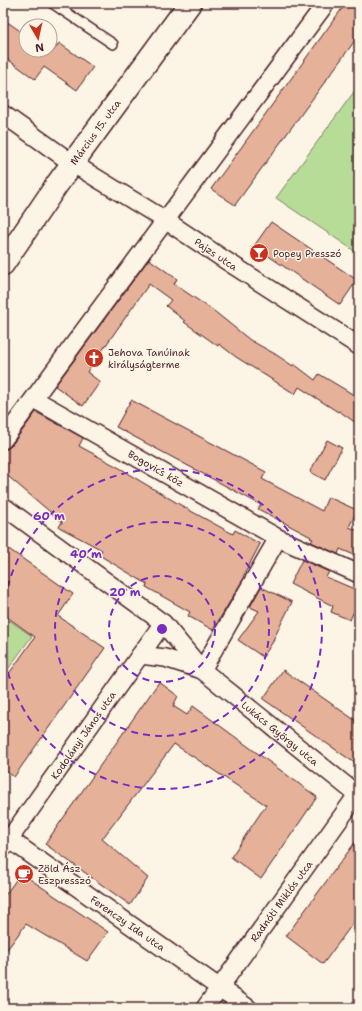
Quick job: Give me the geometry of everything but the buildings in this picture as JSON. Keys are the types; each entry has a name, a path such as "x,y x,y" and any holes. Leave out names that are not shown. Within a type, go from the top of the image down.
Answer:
{"street":[{"name":"Március 15. utca","path":"3,264 72,163 190,3"},
{"path":"3,440 326,3"},
{"name":"Pajzs utca","path":"3,114 72,163 165,220 224,260 359,346"},
{"name":"Bogovics köz","path":"34,399 278,538 359,574"},
{"name":"Lukács György utca","path":"3,506 163,623 202,670 358,795"},
{"path":"202,670 278,538"},
{"name":"Kodolányi János utca","path":"6,843 163,623"},
{"name":"Lukács György utca","path":"140,655 165,658 202,670"},
{"name":"Radnóti Miklós utca","path":"205,1008 358,795"},
{"name":"Ferenczy Ida utca","path":"6,843 248,1008"}],"lane":[{"path":"52,3 113,44"}],"green space":[{"path":"359,85 359,254 276,198"},
{"path":"3,616 32,636 3,676"}],"place":[{"name":"Popey Presszó","path":"259,253"},
{"name":"Jehova Tanúinak királyságterme","path":"94,358"},
{"name":"Zöld Ász Eszpresszó","path":"24,874"}]}
